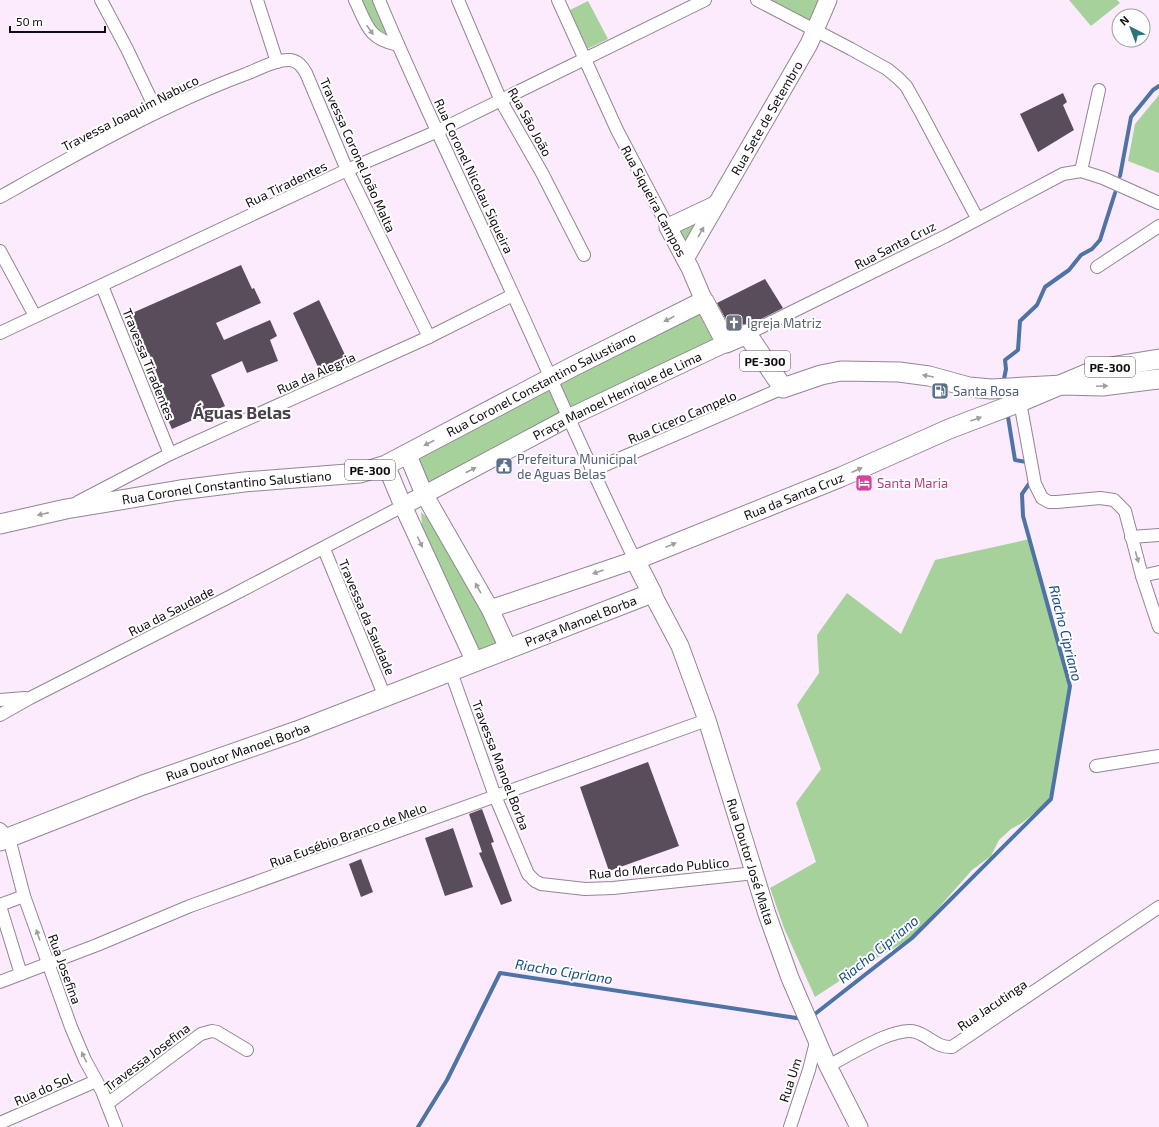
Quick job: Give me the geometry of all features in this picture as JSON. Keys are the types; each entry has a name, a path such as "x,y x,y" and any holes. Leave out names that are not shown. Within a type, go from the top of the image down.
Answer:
{"main road":[{"name":"Rua Siqueira Campos","path":"704,301 726,343"},
{"name":"Rua Coronel Constantino Salustiano","path":"0,524 66,509 244,482 360,473 386,465 550,379 704,301"},
{"name":"PE-300","path":"726,343 747,334 783,388 821,375 841,371 881,371 929,376 969,387 986,389 1063,385 1098,369 1159,358"},
{"path":"1063,385 1102,386 1159,379"},
{"name":"Rua da Santa Cruz","path":"635,560 841,477 950,429 1063,385"},
{"path":"635,560 652,593"},
{"name":"Praça Manoel Borba","path":"475,662 652,593"},
{"name":"Rua Doutor Manoel Borba","path":"3,836 142,785 297,731 475,662"}],"street":[{"path":"101,0 157,112"},
{"path":"257,0 277,62"},
{"path":"355,0 367,26 376,38 383,42 398,45"},
{"name":"Rua Coronel Nicolau Siqueira","path":"379,0 398,45 514,295 591,471 635,560"},
{"name":"Rua São João","path":"458,0 501,101 529,149 584,255"},
{"path":"558,0 584,59"},
{"name":"Rua Tiradentes","path":"0,333 347,170 438,131 705,0"},
{"path":"757,0 887,69 906,86 977,218"},
{"name":"Rua Sete de Setembro","path":"685,259 815,31 828,0"},
{"name":"Rua Siqueira Campos","path":"584,59 636,170 685,259 704,301"},
{"name":"Travessa Coronel João Malta","path":"277,62 293,61 302,67 347,170 429,337"},
{"name":"Travessa Joaquim Nabuco","path":"0,197 157,112 277,62"},
{"path":"1099,90 1081,171 1104,178 1159,203"},
{"name":"Rua Santa Cruz","path":"747,334 946,236 1053,178 1081,171"},
{"path":"668,227 717,204"},
{"path":"1097,267 1159,226"},
{"path":"0,251 35,316"},
{"name":"Travessa Tiradentes","path":"102,286 170,454"},
{"name":"Rua da Alegria","path":"66,509 170,454 429,337 514,295"},
{"name":"Praça Manoel Henrique de Lima","path":"403,506 568,418 726,343"},
{"name":"Rua Cicero Campelo","path":"591,471 783,388"},
{"path":"1020,402 1035,484 1042,498 1049,502 1100,498 1114,500 1122,506 1127,518 1142,576 1159,627"},
{"path":"407,453 424,494 490,608 508,648"},
{"path":"386,465 403,506 475,662"},
{"path":"324,549 403,506"},
{"path":"1131,537 1159,535"},
{"name":"Travessa da Saudade","path":"324,549 385,697"},
{"name":"Rua da Saudade","path":"0,715 30,698 324,549"},
{"path":"490,608 635,560"},
{"path":"1142,576 1159,572"},
{"name":"Rua Doutor José Malta","path":"652,593 680,646 707,720 767,914 790,978 816,1042 859,1127"},
{"name":"Travessa Manoel Borba","path":"451,672 495,796 525,868"},
{"name":"Rua da Saudade","path":"0,700 30,698"},
{"name":"Rua Eusébio Branco de Melo","path":"0,982 190,906 256,884 707,720"},
{"path":"1096,766 1159,756"},
{"name":"Rua Josefina","path":"3,836 47,964 77,1043 107,1104 116,1127"},
{"name":"Rua do Mercado Publico","path":"525,868 531,878 541,884 585,889 613,888 755,873"},
{"path":"21,974 0,905 24,896"},
{"name":"Rua Jacutinga","path":"828,1066 885,1037 906,1030 917,1032 941,1046 952,1047 1159,907"},
{"name":"Travessa Josefina","path":"107,1104 201,1034 212,1031 217,1032 247,1050"},
{"name":"Rua Um","path":"790,1127 809,1070 816,1042"},
{"name":"Rua do Sol","path":"0,1123 96,1081"}],"green space":[{"path":"359,0 375,0 392,41 377,34"},
{"path":"765,0 824,0 814,26"},
{"path":"1069,0 1117,0 1120,3 1114,8 1111,8 1111,10 1091,26"},
{"path":"588,1 608,39 587,49 570,10"},
{"path":"1159,95 1159,173 1128,161 1135,124"},
{"path":"709,211 685,254 672,229"},
{"path":"702,305 721,341 569,413 555,380"},
{"path":"550,380 563,417 426,490 412,456"},
{"path":"421,512 442,531 503,646 476,656 423,539"},
{"path":"1030,539 1070,686 1051,799 1022,823 1011,829 999,840 991,856 972,870 912,938 864,965 815,997 784,928 770,888 816,862 796,803 821,769 797,705 819,673 817,635 847,593 901,634 935,560"}],"building":[{"path":"1063,93 1067,102 1063,105 1074,130 1038,152 1020,114"},
{"path":"241,265 252,289 254,288 261,303 216,323 224,340 270,320 277,336 270,340 278,361 247,373 242,361 211,375 225,406 172,429 157,396 164,393 149,353 146,354 130,314"},
{"name":"Igreja Matriz","path":"765,279 783,308 751,324 743,324 731,329 717,303"},
{"path":"319,300 346,357 319,369 293,313"},
{"path":"648,762 679,846 609,871 580,787"},
{"path":"482,809 494,842 491,843 512,901 501,905 479,853 482,852 469,814"},
{"path":"453,828 473,887 445,896 425,838"},
{"path":"361,859 373,892 361,897 349,864"}],"waterway":[{"name":"Riacho Cipriano","path":"1120,176 1131,117 1153,90 1159,86"},
{"name":"Riacho Cipriano","path":"1004,379 1006,369 1005,360 1018,350 1020,321 1037,305 1045,287 1069,270 1081,255 1092,249 1100,240 1115,193"},
{"name":"Riacho Cipriano","path":"1008,417 1015,460 1027,462 1028,465"},
{"name":"Riacho Cipriano","path":"811,1017 912,938 1051,799 1070,686 1023,516 1022,494 1031,481"},
{"name":"Riacho Cipriano","path":"418,1127 447,1080 500,973 803,1019"}],"place":[{"name":"Igreja Matriz","path":"734,323"},
{"name":"Santa Rosa","path":"940,391"},
{"name":"Prefeitura Municipal de Aguas Belas","path":"504,466"},
{"name":"Santa Maria","path":"864,483"}],"district":[{"name":"Águas Belas","path":"242,412"}]}
